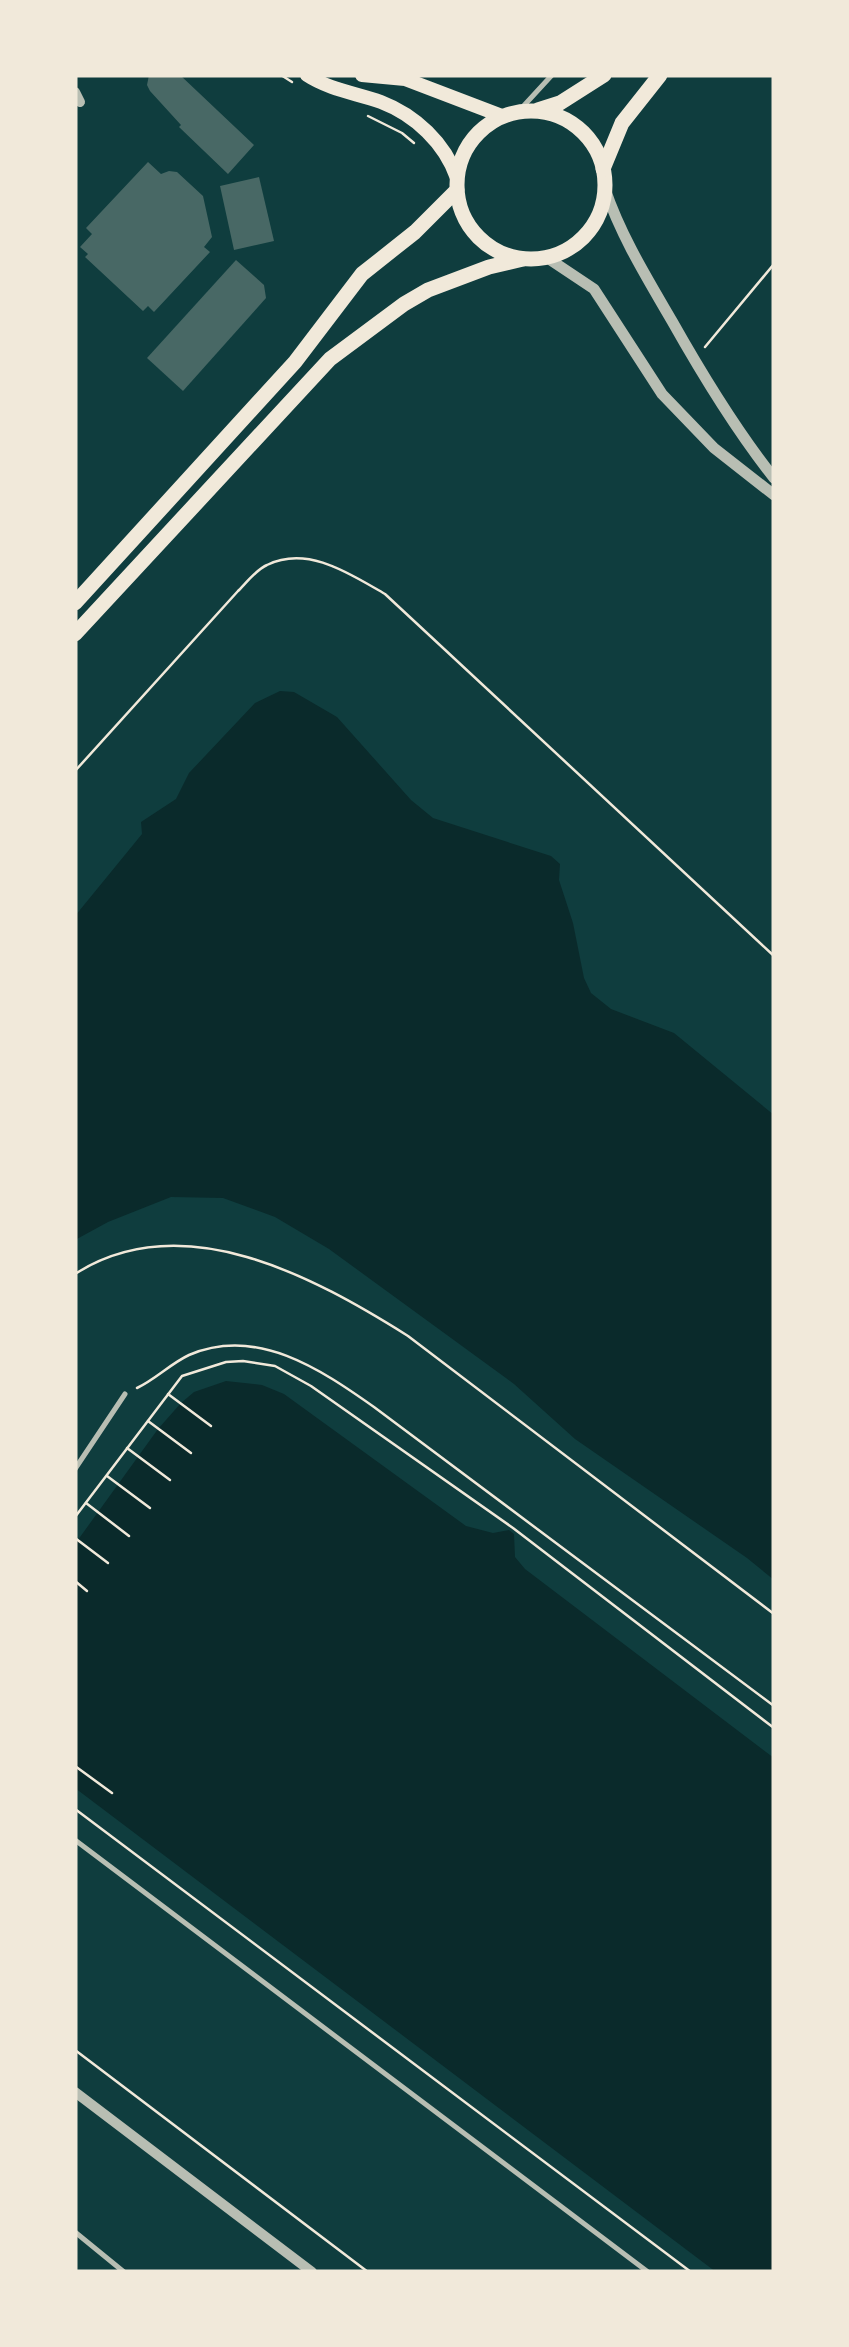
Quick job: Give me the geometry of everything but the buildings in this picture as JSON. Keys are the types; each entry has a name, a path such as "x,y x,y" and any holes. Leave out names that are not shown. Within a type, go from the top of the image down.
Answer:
{"main road":[{"path":"307,75 336,90 382,102 426,130 451,161 461,210 478,236 503,253 546,258 575,244 587,233 602,205 605,189 603,169 594,147 578,128 558,116 518,113 405,79 362,75"},
{"path":"75,603 296,362 362,274 412,235 457,184 460,162 476,135 518,113 560,102 604,75"},
{"path":"603,169 622,122 660,75"},
{"path":"75,634 330,358 428,290 523,258"}],"street":[{"path":"605,189 628,243 694,358 743,440 774,478"},
{"path":"546,258 584,281 602,298 662,394 714,448 774,495"},
{"path":"75,2092 312,2272"}],"lane":[{"path":"518,113 552,75"},
{"path":"75,1469 125,1394"},
{"path":"75,1840 648,2272"},
{"path":"75,2232 124,2272"}],"path":[{"path":"694,358 774,264"},
{"path":"75,771 266,565 308,557 347,572 385,594 774,956"},
{"path":"75,1274 91,1264 152,1247 206,1248 273,1263 347,1298 408,1336 774,1614"},
{"path":"125,1394 144,1385 167,1366 211,1348 256,1346 296,1359 374,1407 774,1706"},
{"path":"75,1517 182,1376 212,1364 243,1361 275,1366 513,1528 774,1728"},
{"path":"167,1392 212,1426"},
{"path":"146,1420 191,1453"},
{"path":"126,1447 170,1480"},
{"path":"106,1475 150,1508"},
{"path":"85,1503 129,1536"},
{"path":"75,1538 108,1563"},
{"path":"75,1581 87,1590"},
{"path":"75,1766 112,1793"},
{"path":"75,1809 691,2272"},
{"path":"75,2050 368,2272"}],"water":[{"path":"280,691 294,692 337,717 411,800 433,818 551,856 560,864 559,880 591,993 611,1009 674,1033 774,1115 774,1580 575,1439 514,1384 329,1249 275,1217 223,1198 171,1197 75,1240 75,916 142,834 141,822 176,799 189,773 255,703"},
{"path":"226,1381 262,1385 284,1394 466,1526 493,1533 509,1530 514,1534 515,1557 525,1569 774,1758 774,2272 716,2272 75,1788 75,1544 181,1403 194,1392"}]}
